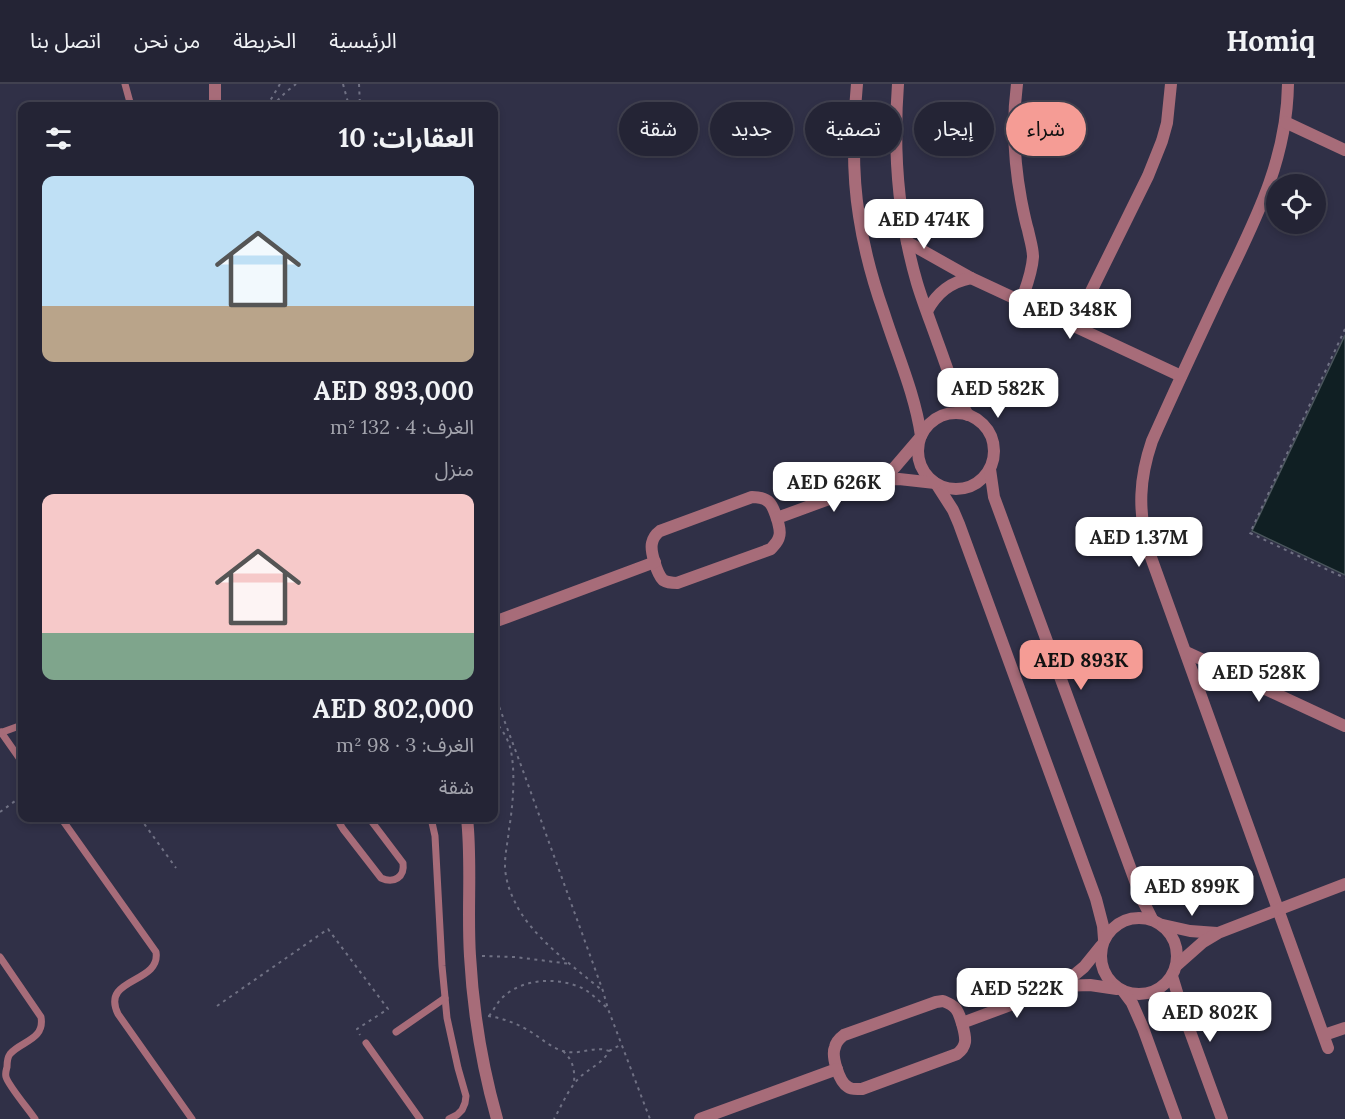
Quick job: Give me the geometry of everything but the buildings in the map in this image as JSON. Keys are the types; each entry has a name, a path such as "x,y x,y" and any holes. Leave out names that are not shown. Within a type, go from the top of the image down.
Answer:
{"street":[{"path":"215,84 215,102"},
{"path":"857,84 854,113 854,164 859,215 869,265 916,410 920,437 918,451 920,464 925,475 935,484 953,510 963,535 1096,899 1103,926 1100,957 1103,970 1109,981 1132,1003 1176,1119"},
{"path":"898,84 896,155 907,242 917,284 957,394 968,415"},
{"path":"1017,84 1014,109 1015,153 1021,197 1032,246 1032,265 1021,302"},
{"path":"1074,326 1162,141 1167,123 1171,84"},
{"path":"1288,84 1286,122 1275,167 1260,210 1155,433 1143,471 1141,503 1148,549 1328,1048"},
{"path":"1286,122 1345,150"},
{"path":"907,242 970,278 1181,376"},
{"path":"927,311 937,295 961,280 970,278"},
{"path":"777,519 881,480 896,467 929,424 940,416 954,413 978,419 992,437 994,459 990,469 980,481 966,489 951,490 917,481 881,480"},
{"path":"990,469 996,503 1141,897 1157,922 1171,933 1176,943 1178,954 1174,971 1184,1015 1222,1119"},
{"path":"752,497 765,499 774,507 777,519 779,537 771,549 677,583 661,578 651,547 660,531 752,497"},
{"path":"498,621 655,562"},
{"path":"1186,652 1345,726"},
{"path":"467,822 471,859 470,956 476,1017 497,1119"},
{"path":"962,1023 1061,987 1090,986 1137,994 1150,993 1163,986 1174,971 1203,942 1218,933 1345,884"},
{"path":"1061,987 1084,968 1113,927 1125,920 1138,917 1190,931 1218,933"},
{"path":"936,1002 949,1003 954,1007 962,1023 966,1040 957,1054 862,1089 848,1088 843,1083 833,1054 838,1040 851,1032 936,1002"},
{"path":"1324,1035 1345,1028"},
{"path":"700,1119 837,1069"}],"lane":[{"path":"125,84 130,102"},
{"path":"18,726 1,732 18,756"},
{"path":"65,822 156,952 156,964 152,969 121,988 117,994 115,1008 192,1119"},
{"path":"340,822 381,878 392,881 398,879 404,868 403,863 372,822"},
{"path":"432,822 435,836 445,998 452,1043 466,1096 462,1110 449,1119"},
{"path":"0,957 41,1017 39,1032 11,1053 6,1072 8,1081 35,1119"},
{"path":"396,1032 445,998"},
{"path":"366,1043 420,1119"}],"path":[{"path":"269,102 280,84"},
{"path":"276,102 296,84"},
{"path":"343,84 348,102"},
{"path":"359,84 360,102"},
{"path":"1345,329 1250,533 1345,578"},
{"path":"498,704 608,1010 650,1119"},
{"path":"498,725 510,747 512,762 513,797 505,867 514,901 522,916 541,937 603,991"},
{"path":"0,812 18,799"},
{"path":"143,822 176,868"},
{"path":"217,1006 328,929 388,1009 357,1029 366,1043"},
{"path":"470,956 515,957 571,964"},
{"path":"489,1016 510,992 524,985 555,981 584,990 597,998 608,1010"},
{"path":"476,1017 489,1016 517,1025 562,1051 572,1062 574,1083"},
{"path":"554,1119 574,1083 599,1063 609,1051 622,1044"},
{"path":"562,1051 580,1053 597,1048 609,1051"}],"shaded area":[{"path":"1345,335 1345,575 1252,531"}]}
